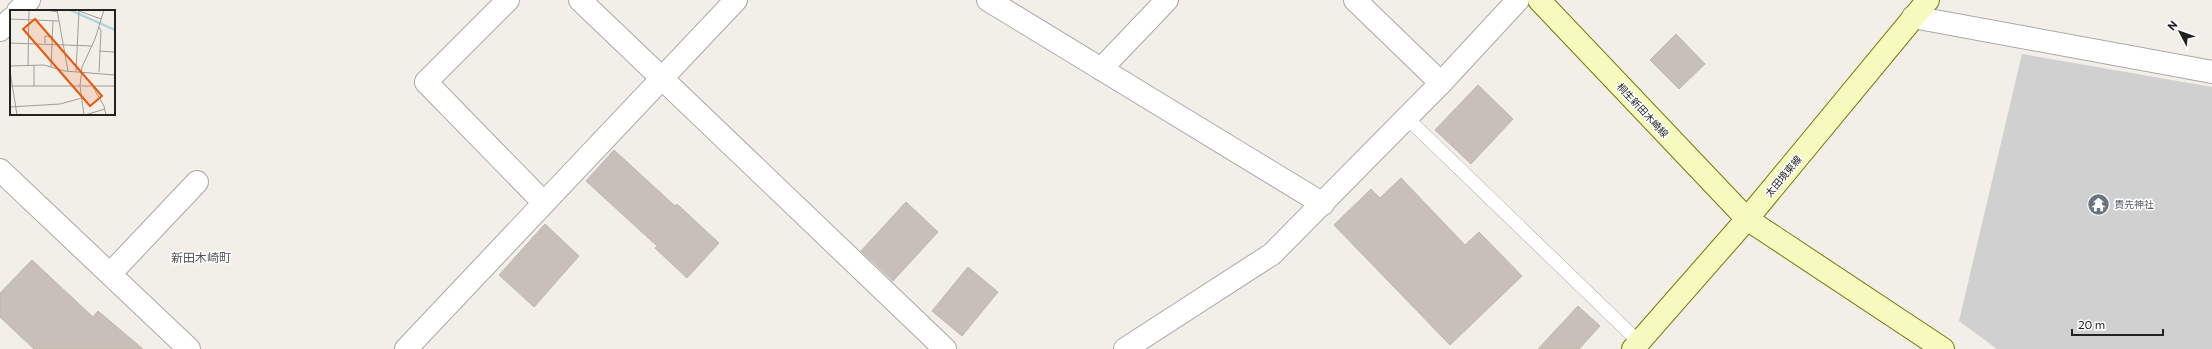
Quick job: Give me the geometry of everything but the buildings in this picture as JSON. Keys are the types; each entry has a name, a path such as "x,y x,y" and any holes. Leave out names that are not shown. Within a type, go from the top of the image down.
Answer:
{"main road":[{"name":"桐生新田木崎線","path":"1539,0 1747,220 1943,349"},
{"name":"太田境東線","path":"1636,346 1747,220 1928,0"}],"street":[{"path":"19,10 29,0"},
{"path":"508,0 426,82 544,203"},
{"path":"580,0 663,77 945,349"},
{"path":"406,349 736,0"},
{"path":"988,0 1323,204"},
{"path":"1101,69 1167,0"},
{"path":"1355,0 1441,83"},
{"path":"1125,349 1272,254 1441,83 1518,0"},
{"path":"1914,18 2212,72"},
{"path":"0,30 10,20"},
{"path":"0,170 111,273 189,349"},
{"path":"111,273 197,182"}],"lane":[{"path":"1407,118 1636,346"}],"shaded area":[{"name":"貴先神社","path":"2022,54 2212,87 2212,349 1997,349 1959,321"}],"place":[{"name":"貴先神社","path":"2099,204"}],"district":[{"name":"新田木崎町","path":"201,258"}]}
